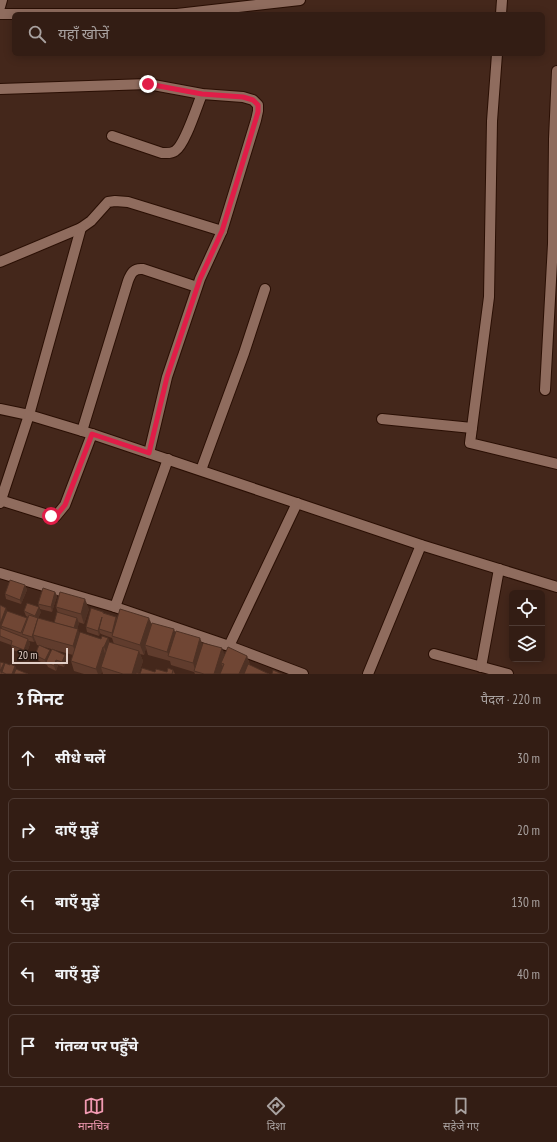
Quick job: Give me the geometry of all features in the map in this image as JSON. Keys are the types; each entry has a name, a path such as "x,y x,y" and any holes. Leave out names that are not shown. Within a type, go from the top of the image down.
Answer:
{"street":[{"path":"0,7 2,0"},
{"path":"195,12 300,0"},
{"path":"501,12 502,0"},
{"path":"0,14 12,14"},
{"path":"497,56 492,121 488,297 470,443 557,464"},
{"path":"545,390 553,244 554,139 557,70"},
{"path":"0,90 148,84 202,94 243,97 253,100 258,105 256,120 222,231 202,273 167,377 149,453"},
{"path":"112,136 162,153 174,151 183,140 202,94"},
{"path":"0,262 81,228 91,221 108,202 115,200 128,202 222,231"},
{"path":"81,228 29,415 0,501 51,516 56,516 65,505 92,434"},
{"path":"82,431 125,288 132,271 135,269 143,269 197,287"},
{"path":"201,470 247,346 265,289"},
{"path":"0,409 29,415 92,434 421,545 557,587"},
{"path":"382,419 472,428"},
{"path":"115,607 168,459"},
{"path":"229,646 297,503"},
{"path":"368,674 421,545"},
{"path":"481,667 499,569"},
{"path":"0,573 115,607 229,646 304,674"},
{"path":"434,654 508,674"}],"building":[{"path":"10,580 25,585 20,600 5,594"},
{"path":"43,588 55,592 51,607 38,604"},
{"path":"60,592 85,599 81,614 56,607"},
{"path":"27,603 39,607 35,616 24,611"},
{"path":"0,605 6,608 0,624"},
{"path":"91,608 116,617 112,633 99,629 102,617 98,631 86,627"},
{"path":"120,609 149,618 140,645 112,636"},
{"path":"7,611 27,618 21,633 1,626"},
{"path":"57,612 77,618 74,628 54,623"},
{"path":"29,615 38,618 32,637 22,634"},
{"path":"38,618 78,629 73,646 33,635"},
{"path":"152,623 174,629 167,652 145,645"},
{"path":"0,628 28,639 24,650 11,645 12,641 0,636"},
{"path":"176,631 200,638 193,663 168,656"},
{"path":"80,632 101,639 102,636 108,638 103,647 96,669 71,661"},
{"path":"109,642 139,651 132,674 123,674 101,667"},
{"path":"203,643 222,648 214,674 204,674 194,671"},
{"path":"39,645 50,650 45,660 35,655"},
{"path":"228,647 247,656 239,674 220,674 224,664 221,663"},
{"path":"52,649 65,655 62,662 56,660 54,666 46,662"},
{"path":"0,662 4,663 0,671"},
{"path":"5,663 15,666 12,674 2,672"},
{"path":"248,664 269,674 244,674"},
{"path":"142,668 155,672 156,669 167,672 168,668 173,670 172,674 140,674"},
{"path":"16,669 28,674 14,674"},
{"path":"273,670 282,674 272,674"}],"route":[{"path":"51,516 56,516 65,505 92,434 149,453 167,377 202,273 222,231 258,112 258,105 253,100 243,97 202,94 166,86 148,84"}]}
